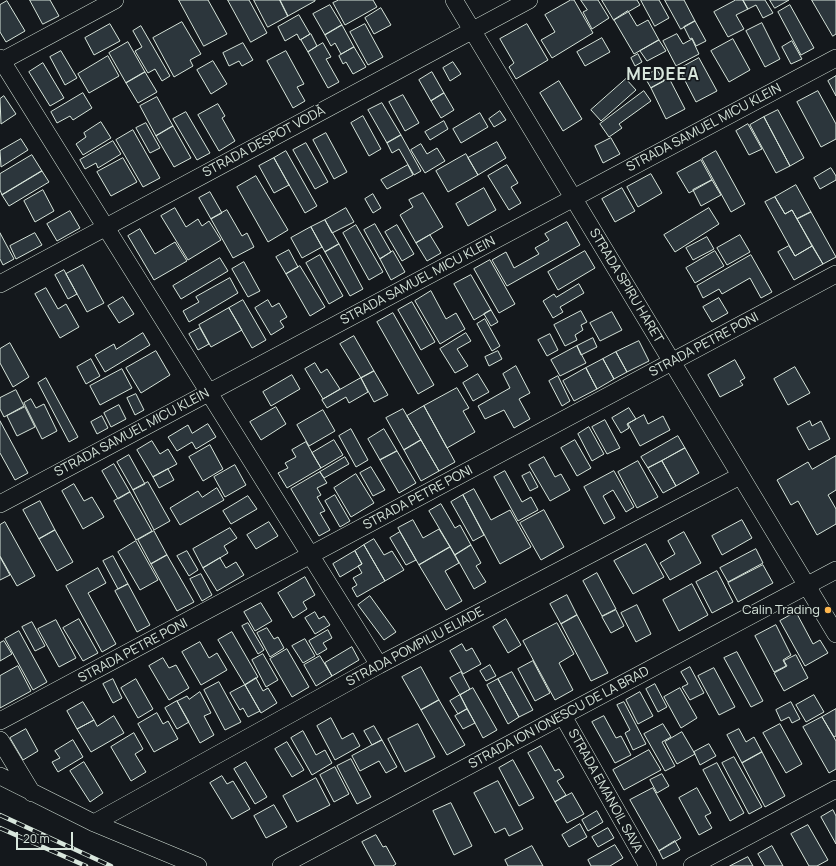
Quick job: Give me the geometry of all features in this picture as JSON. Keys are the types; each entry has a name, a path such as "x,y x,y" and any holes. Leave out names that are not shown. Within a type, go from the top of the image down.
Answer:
{"street":[{"path":"115,0 0,60 379,665"},
{"name":"STRADA SPIRU HARET","path":"454,0 836,634"},
{"name":"STRADA DESPOT VODĂ","path":"0,284 529,0"},
{"name":"STRADA SAMUEL MICU KLEIN","path":"0,504 836,58"},
{"name":"STRADA PETRE PONI","path":"0,722 836,274"},
{"name":"STRADA POMPILIU ELIADE","path":"94,823 379,665 740,476"},
{"name":"STRADA ION IONESCU DE LA BRAD","path":"281,866 836,570"},
{"name":"STRADA EMANOIL SAVA","path":"563,716 648,866"},
{"path":"0,740 32,792"},
{"path":"0,776 94,823 198,866"},
{"path":"692,866 836,789"}],"building":[{"path":"30,0 50,0 59,16 43,24"},
{"path":"179,0 208,0 227,34 204,46"},
{"path":"228,0 249,0 267,33 251,42"},
{"path":"254,0 280,0 288,16 268,27"},
{"path":"280,0 315,0 315,1 288,16"},
{"path":"339,0 373,0 377,7 345,25 333,3"},
{"path":"571,0 574,0 593,33 552,58 541,40 555,32 545,15"},
{"path":"581,0 598,0 609,18 592,29 583,12 587,10"},
{"path":"602,0 637,0 640,5 614,20"},
{"path":"641,0 659,0 669,18 655,26"},
{"path":"665,0 684,0 695,21 681,29"},
{"path":"736,0 743,0 748,9 736,15 744,29 728,37 714,12"},
{"path":"743,0 765,0 773,13 763,18 756,5 748,9"},
{"path":"770,0 789,0 775,8"},
{"path":"812,0 836,0 836,34 833,36"},
{"path":"7,1 25,31 6,42 0,32 0,5"},
{"path":"330,5 342,25 325,35 313,14"},
{"path":"790,5 814,48 801,55 778,12"},
{"path":"381,8 391,25 374,34 365,18"},
{"path":"628,11 637,26 648,20 659,40 634,54 614,20"},
{"path":"299,15 310,34 300,40 297,34 285,41 278,27"},
{"path":"695,21 706,41 696,46 692,38 690,39 684,27"},
{"path":"182,22 201,54 190,60 193,66 174,77 153,38"},
{"path":"762,23 780,59 765,67 746,31"},
{"path":"110,24 120,41 94,55 85,38"},
{"path":"365,24 383,57 368,65 350,32"},
{"path":"527,24 548,60 516,79 509,67 514,63 500,39"},
{"path":"342,25 354,47 341,54 335,43 331,46 325,35"},
{"path":"141,26 170,76 162,81 155,69 148,73 135,51 142,47 133,31"},
{"path":"311,34 317,46 308,52 301,40"},
{"path":"677,34 683,44 692,39 699,54 676,66 663,41"},
{"path":"602,38 610,52 585,66 577,52"},
{"path":"733,39 750,70 729,82 711,51"},
{"path":"659,40 666,51 647,61 640,51"},
{"path":"792,41 802,59 791,64 782,47"},
{"path":"128,42 145,72 126,83 109,53"},
{"path":"243,43 253,60 242,66 239,61 229,66 223,53"},
{"path":"323,43 331,57 326,59 339,82 328,88 308,52"},
{"path":"354,47 366,67 353,74 346,62 343,64 339,56"},
{"path":"61,51 77,78 65,85 50,57"},
{"path":"286,51 304,84 297,87 305,101 293,108 267,61"},
{"path":"638,54 642,62 635,66 631,58"},
{"path":"108,56 119,76 89,93 78,74"},
{"path":"699,58 717,91 696,102 679,69"},
{"path":"213,61 227,84 211,94 197,70"},
{"path":"453,62 461,74 450,81 443,68"},
{"path":"43,63 64,98 50,106 29,72"},
{"path":"657,70 664,81 651,88 644,76"},
{"path":"145,72 157,92 138,103 126,83"},
{"path":"432,72 444,93 431,101 419,80"},
{"path":"836,76 836,96 828,81"},
{"path":"669,78 685,109 666,119 651,88"},
{"path":"626,79 636,90 601,121 591,110"},
{"path":"559,81 582,119 563,131 540,93"},
{"path":"644,91 651,101 619,124 622,128 609,137 600,124"},
{"path":"818,91 836,124 836,139 821,147 797,102"},
{"path":"83,93 92,108 73,120 70,116 57,123 51,112"},
{"path":"444,93 454,110 441,118 431,101"},
{"path":"403,95 419,123 405,131 389,102"},
{"path":"4,96 16,114 1,124 0,99"},
{"path":"157,97 173,126 156,136 140,106"},
{"path":"382,103 401,135 387,143 368,110"},
{"path":"218,104 225,116 222,118 235,141 219,151 198,115"},
{"path":"778,110 804,158 790,166 764,117"},
{"path":"500,111 506,120 494,127 489,119"},
{"path":"186,112 210,153 197,160 173,119"},
{"path":"480,113 488,127 461,143 453,129"},
{"path":"363,116 381,149 369,156 351,123"},
{"path":"764,117 790,166 776,173 750,125"},
{"path":"444,121 448,129 430,140 425,132"},
{"path":"101,122 111,138 83,155 76,144 86,137 84,133"},
{"path":"146,123 160,148 150,153 136,128"},
{"path":"748,124 762,149 749,155 736,131"},
{"path":"173,126 191,158 174,167 156,136"},
{"path":"133,130 160,178 143,187 116,140"},
{"path":"326,133 347,172 334,179 313,140"},
{"path":"401,135 421,171 414,175 399,149 392,153 387,143"},
{"path":"611,138 620,154 603,163 595,146"},
{"path":"21,139 28,150 1,167 0,151"},
{"path":"113,141 121,154 98,168 96,163 85,169 80,160"},
{"path":"497,142 506,158 478,175 468,158"},
{"path":"306,143 328,182 315,189 293,150"},
{"path":"421,144 427,154 437,148 445,161 425,173 411,150"},
{"path":"286,151 317,206 305,213 274,158"},
{"path":"716,151 745,204 731,212 702,159"},
{"path":"466,154 478,175 448,192 436,171"},
{"path":"32,155 42,171 2,195 0,190 0,174"},
{"path":"123,158 137,182 111,196 97,172"},
{"path":"274,158 289,185 274,193 259,166"},
{"path":"701,160 712,180 689,193 677,173"},
{"path":"408,165 413,175 387,189 381,180"},
{"path":"507,165 518,183 511,187 521,203 509,210 488,176"},
{"path":"831,168 836,176 836,180 820,189 814,178"},
{"path":"42,171 49,182 9,206 2,195"},
{"path":"651,174 662,193 638,207 627,187"},
{"path":"256,176 288,230 268,242 237,187"},
{"path":"712,180 721,195 701,206 693,190"},
{"path":"796,185 811,212 797,219 792,210 785,214 775,197"},
{"path":"484,188 496,210 468,226 456,204"},
{"path":"622,188 635,211 615,222 602,199"},
{"path":"43,190 54,211 35,222 24,201"},
{"path":"210,192 222,213 211,219 199,198"},
{"path":"423,193 443,227 416,243 400,215 413,207 409,200"},
{"path":"373,194 381,208 373,213 365,199"},
{"path":"775,197 785,214 792,210 812,246 795,256 765,202"},
{"path":"175,208 186,227 198,219 202,226 209,221 221,240 188,260 161,216"},
{"path":"346,208 354,222 332,233 325,220"},
{"path":"709,208 719,224 675,252 664,235"},
{"path":"227,210 242,236 247,233 254,247 233,258 211,219"},
{"path":"70,211 80,228 57,241 47,224"},
{"path":"811,212 836,257 823,264 797,219"},
{"path":"325,220 339,244 325,252 311,227"},
{"path":"567,222 580,245 507,286 492,260 506,252 514,268 539,254 535,248 549,240 545,234"},
{"path":"375,224 391,252 380,259 364,230"},
{"path":"356,225 383,272 369,280 343,233"},
{"path":"397,225 414,254 402,261 385,232"},
{"path":"311,227 322,247 302,258 291,238"},
{"path":"140,229 155,254 175,242 187,261 154,280 128,236"},
{"path":"0,233 14,259 3,265 0,259"},
{"path":"35,233 42,245 16,259 10,246"},
{"path":"430,235 441,253 427,261 416,243"},
{"path":"740,235 750,252 727,265 717,248"},
{"path":"707,237 714,249 693,260 686,248"},
{"path":"339,244 363,289 350,296 325,252"},
{"path":"789,246 795,256 812,246 823,264 794,280 778,252"},
{"path":"289,250 298,267 286,274 276,257"},
{"path":"393,251 405,272 391,280 380,259"},
{"path":"585,251 595,268 558,290 548,272"},
{"path":"715,251 724,266 695,283 686,268"},
{"path":"320,255 343,296 329,304 306,263"},
{"path":"751,255 772,292 761,298 750,278 722,294 719,289 703,298 697,286"},
{"path":"220,258 228,271 181,299 173,286"},
{"path":"490,260 515,304 499,313 474,269"},
{"path":"244,262 260,291 248,297 232,269"},
{"path":"83,265 104,303 87,312 66,274"},
{"path":"300,266 325,307 310,316 286,274"},
{"path":"64,270 77,294 68,299 55,275"},
{"path":"471,275 491,310 474,320 454,284"},
{"path":"230,278 238,293 189,322 183,311 199,302 196,297"},
{"path":"579,284 584,293 560,307 563,312 553,318 543,301 554,294 556,297"},
{"path":"46,288 58,309 66,304 79,327 60,338 35,294"},
{"path":"431,291 446,319 456,313 465,329 440,344 415,301"},
{"path":"123,297 134,314 119,323 108,306"},
{"path":"719,298 728,313 712,322 703,307"},
{"path":"243,300 266,340 252,348 229,308"},
{"path":"268,300 272,307 279,303 287,317 280,321 284,327 271,335 255,308"},
{"path":"412,302 435,342 421,350 398,310"},
{"path":"229,308 242,330 211,347 199,325"},
{"path":"491,310 498,322 491,326 484,314"},
{"path":"581,311 587,322 581,325 583,330 575,335 577,340 565,346 554,325"},
{"path":"612,312 622,330 600,341 590,323"},
{"path":"393,313 434,385 418,394 377,322"},
{"path":"485,319 500,346 492,351 477,324"},
{"path":"200,328 209,344 198,350 189,334"},
{"path":"143,333 150,345 105,372 95,355 114,344 116,349"},
{"path":"466,333 471,341 457,349 468,366 455,373 440,349"},
{"path":"550,334 558,350 547,356 538,340"},
{"path":"354,336 374,371 361,378 340,344"},
{"path":"593,338 597,347 581,355 577,346"},
{"path":"639,341 649,361 627,372 616,352"},
{"path":"10,343 29,377 13,387 0,363 0,349"},
{"path":"577,346 586,363 560,376 551,360"},
{"path":"156,351 170,375 141,393 126,368"},
{"path":"498,351 502,359 489,366 485,357"},
{"path":"616,352 627,372 614,379 603,359"},
{"path":"91,359 100,376 86,384 77,367"},
{"path":"603,359 614,379 597,389 586,368"},
{"path":"735,360 745,378 740,381 743,385 720,397 708,375"},
{"path":"315,363 321,373 327,369 340,389 323,399 305,369"},
{"path":"516,366 530,393 519,399 530,419 514,428 504,410 485,419 478,406 510,388 503,374"},
{"path":"795,367 810,393 788,405 774,379"},
{"path":"586,368 597,389 574,401 563,381"},
{"path":"122,369 132,388 100,405 90,386"},
{"path":"374,371 388,395 374,402 361,378"},
{"path":"478,374 489,392 473,401 463,383"},
{"path":"292,375 300,389 271,406 263,392"},
{"path":"558,376 570,401 562,406 549,381"},
{"path":"46,378 78,437 69,442 38,383"},
{"path":"361,378 368,392 349,403 346,397 327,408 322,400"},
{"path":"457,388 469,408 463,411 475,432 447,448 424,406"},
{"path":"16,390 24,406 4,417 0,409 0,398"},
{"path":"136,394 144,410 135,415 127,398"},
{"path":"31,399 36,408 44,404 57,431 42,439 24,403"},
{"path":"119,405 126,419 111,427 104,413"},
{"path":"424,406 455,462 439,471 407,416"},
{"path":"25,407 35,427 17,436 7,416"},
{"path":"276,407 286,424 261,440 250,422"},
{"path":"629,408 636,419 627,424 629,428 621,433 612,418"},
{"path":"403,409 421,440 404,450 386,418"},
{"path":"323,410 335,431 309,446 297,425"},
{"path":"644,415 648,424 663,416 670,430 640,446 628,424"},
{"path":"102,416 108,428 97,434 91,422"},
{"path":"605,420 620,448 607,454 592,427"},
{"path":"0,421 28,473 15,480 0,453"},
{"path":"810,421 812,426 821,421 830,439 809,450 797,428"},
{"path":"208,424 216,437 196,449 192,442 177,451 168,437 188,425 192,433"},
{"path":"589,427 604,454 592,461 578,434"},
{"path":"351,429 368,460 356,467 339,436"},
{"path":"384,429 397,451 380,460 368,439"},
{"path":"678,436 685,448 648,468 641,457"},
{"path":"334,440 343,455 321,468 312,453"},
{"path":"421,440 439,471 421,481 404,450"},
{"path":"575,440 591,468 577,476 561,448"},
{"path":"152,441 160,454 168,449 177,464 153,477 137,450"},
{"path":"306,442 321,468 287,488 278,473 288,468 285,463 296,457 292,450"},
{"path":"210,445 223,469 203,481 189,457"},
{"path":"685,448 699,473 676,486 662,461"},
{"path":"397,451 416,483 399,493 380,460"},
{"path":"129,455 145,484 133,490 117,462"},
{"path":"836,456 836,490 828,495 836,509 836,524 817,535 798,501 791,505 777,480 808,462 812,469"},
{"path":"345,457 349,464 324,478 320,472"},
{"path":"544,457 555,477 561,474 570,490 550,501 529,465"},
{"path":"638,461 658,497 637,508 618,472"},
{"path":"662,461 676,486 663,493 648,468"},
{"path":"114,464 130,492 118,499 102,471"},
{"path":"235,465 246,485 225,497 214,477"},
{"path":"371,467 385,490 373,496 360,473"},
{"path":"168,469 174,480 159,488 153,477"},
{"path":"505,471 522,502 531,497 538,510 518,521 494,477"},
{"path":"614,471 634,507 626,512 613,490 603,496 615,518 604,524 584,487"},
{"path":"320,472 327,483 317,488 321,495 317,497 325,511 320,513 330,530 319,536 291,489"},
{"path":"530,472 538,487 530,491 522,476"},
{"path":"356,474 374,503 351,517 334,488"},
{"path":"148,482 170,521 154,530 133,490"},
{"path":"74,484 84,501 92,497 104,517 83,529 62,491"},
{"path":"217,488 224,500 180,525 170,508 198,491 202,497"},
{"path":"474,489 491,520 510,510 531,547 500,564 463,495"},
{"path":"130,492 152,531 136,540 114,501"},
{"path":"335,495 350,521 340,527 325,501"},
{"path":"463,495 484,535 473,541 451,502"},
{"path":"248,496 257,509 231,524 223,511"},
{"path":"40,501 55,530 39,539 23,510"},
{"path":"441,504 455,528 460,525 471,545 455,555 429,511"},
{"path":"544,510 564,547 541,560 520,523"},
{"path":"413,520 423,538 439,529 450,547 419,565 398,528"},
{"path":"742,520 752,538 722,555 712,536"},
{"path":"5,522 35,576 17,586 0,556 0,525"},
{"path":"269,522 278,536 256,549 247,535"},
{"path":"230,528 237,538 224,546 228,553 203,568 193,549"},
{"path":"55,530 73,562 57,571 39,539"},
{"path":"154,531 167,555 151,564 138,540"},
{"path":"400,532 416,560 406,565 390,538"},
{"path":"684,532 701,563 670,580 660,563 675,554 668,541"},
{"path":"374,539 384,555 392,551 404,570 385,581 364,545"},
{"path":"136,541 158,580 140,590 118,552"},
{"path":"646,544 664,577 633,594 614,561"},
{"path":"364,545 385,581 357,597 352,588 357,585 353,578 362,573 358,566 362,564 355,551"},
{"path":"471,545 481,563 476,566 486,582 474,589 455,555"},
{"path":"450,547 459,563 445,571 462,601 446,610 419,565"},
{"path":"756,549 763,563 728,582 720,568"},
{"path":"187,551 198,570 189,576 177,556"},
{"path":"355,551 362,564 340,577 333,564"},
{"path":"167,555 194,602 177,611 151,564"},
{"path":"113,556 128,584 118,589 103,561"},
{"path":"0,557 10,575 0,580"},
{"path":"220,558 226,568 236,562 244,575 217,591 203,568"},
{"path":"763,565 773,583 738,602 728,583"},
{"path":"98,568 106,583 88,593 116,644 102,652 66,586"},
{"path":"717,571 733,602 712,613 696,582"},
{"path":"597,573 616,609 602,616 583,581"},
{"path":"201,574 212,595 202,601 190,579"},
{"path":"305,577 315,595 303,602 307,609 293,618 278,593"},
{"path":"128,584 150,625 137,632 115,591"},
{"path":"692,584 708,615 679,631 663,600"},
{"path":"567,595 577,615 561,624 550,604"},
{"path":"370,596 396,632 384,640 358,605"},
{"path":"261,603 272,621 255,631 244,612"},
{"path":"637,605 651,634 636,642 621,613"},
{"path":"616,610 624,626 611,633 602,617"},
{"path":"315,612 319,619 324,616 330,625 315,634 305,618"},
{"path":"796,612 813,644 820,640 828,653 805,666 780,621"},
{"path":"577,615 608,673 591,681 561,624"},
{"path":"79,619 98,653 83,661 63,628"},
{"path":"506,619 521,645 508,653 493,627"},
{"path":"56,620 76,658 59,667 38,629"},
{"path":"32,622 45,646 35,651 22,627"},
{"path":"248,623 264,650 258,654 242,626"},
{"path":"557,623 574,654 559,663 573,690 555,700 523,641"},
{"path":"776,625 791,655 783,660 786,666 774,672 755,636"},
{"path":"267,628 274,639 278,637 284,648 270,657 257,633"},
{"path":"328,630 332,638 323,643 327,649 317,655 309,641"},
{"path":"19,631 47,682 33,690 5,639"},
{"path":"232,632 258,677 245,685 218,640"},
{"path":"305,639 315,656 303,663 292,646"},
{"path":"4,641 12,654 0,661 0,643"},
{"path":"200,642 209,658 217,653 227,670 201,685 182,652"},
{"path":"462,644 466,651 472,648 481,664 463,674 450,651"},
{"path":"352,647 359,660 332,676 325,663"},
{"path":"287,649 309,687 292,697 270,659"},
{"path":"737,652 763,701 751,707 724,658"},
{"path":"263,654 278,680 266,687 252,660"},
{"path":"796,655 808,678 784,691 774,673 787,666 784,661"},
{"path":"320,656 332,676 316,686 304,665"},
{"path":"163,658 169,668 176,665 189,688 169,700 149,666"},
{"path":"533,661 550,693 535,701 518,669"},
{"path":"490,665 496,676 486,681 480,671"},
{"path":"18,666 31,691 0,708 0,676"},
{"path":"421,667 439,700 421,710 402,677"},
{"path":"690,667 704,693 690,700 682,687 688,684 681,672"},
{"path":"714,668 735,707 719,715 698,676"},
{"path":"461,672 470,689 460,695 450,678"},
{"path":"512,672 533,710 519,717 498,679"},
{"path":"256,678 263,691 268,688 277,703 261,713 245,685"},
{"path":"113,679 122,698 113,703 103,684"},
{"path":"136,679 153,709 138,718 121,688"},
{"path":"498,679 519,717 508,724 487,685"},
{"path":"219,682 241,722 225,730 204,690"},
{"path":"655,684 667,707 658,712 646,689"},
{"path":"245,685 260,711 248,717 243,708 240,710 230,693"},
{"path":"473,688 497,730 483,738 460,695"},
{"path":"680,688 697,718 681,728 664,697"},
{"path":"200,692 211,713 204,716 214,735 200,743 177,701 187,696 189,699"},
{"path":"640,692 653,716 638,724 626,700"},
{"path":"460,695 467,709 458,714 450,701"},
{"path":"814,695 824,712 806,722 796,705"},
{"path":"439,700 465,745 447,755 421,710"},
{"path":"177,701 189,722 177,729 165,708"},
{"path":"83,702 94,720 77,729 67,711"},
{"path":"624,702 646,744 633,750 625,733 630,730 617,705"},
{"path":"791,702 800,719 792,723 789,717 781,721 776,710"},
{"path":"467,709 475,723 463,729 455,716"},
{"path":"836,709 836,736 834,737 822,717"},
{"path":"157,713 163,724 168,721 178,739 154,752 138,724"},
{"path":"114,716 124,733 91,752 77,729 94,720 97,726"},
{"path":"604,716 616,738 621,736 631,755 615,763 592,722"},
{"path":"822,717 836,741 836,769 829,773 803,727"},
{"path":"331,718 342,739 353,733 360,746 335,760 317,726"},
{"path":"418,724 435,757 405,772 388,739"},
{"path":"663,724 671,737 662,742 675,766 665,771 644,734"},
{"path":"780,724 802,764 786,773 763,733"},
{"path":"374,726 382,740 372,745 364,731"},
{"path":"26,729 38,751 23,760 10,738"},
{"path":"739,729 746,742 754,737 762,752 742,763 727,735"},
{"path":"303,731 316,755 325,750 332,763 312,775 291,738"},
{"path":"682,732 695,754 677,764 665,742"},
{"path":"134,733 143,749 135,754 146,772 131,781 111,747"},
{"path":"73,740 83,757 58,772 52,762 60,758 55,751"},
{"path":"382,740 397,767 386,773 379,761 360,771 352,756"},
{"path":"287,742 304,770 292,777 275,749"},
{"path":"709,744 716,756 700,765 694,752"},
{"path":"541,746 555,771 559,769 564,777 557,781 566,795 555,802 528,753"},
{"path":"649,750 661,770 624,790 613,770"},
{"path":"762,752 785,796 765,807 742,763"},
{"path":"734,757 762,807 749,814 722,763"},
{"path":"351,759 371,797 357,804 337,766"},
{"path":"513,760 534,798 519,806 499,768"},
{"path":"84,762 103,793 90,802 70,771"},
{"path":"246,762 267,797 255,804 234,769"},
{"path":"717,763 744,813 730,821 703,770"},
{"path":"335,767 349,794 334,802 320,775"},
{"path":"662,774 669,786 657,793 650,780"},
{"path":"222,776 227,784 233,781 250,809 232,819 210,783"},
{"path":"316,778 330,805 297,822 283,796"},
{"path":"498,781 523,829 509,836 505,828 495,833 474,793"},
{"path":"653,788 681,838 659,851 630,800"},
{"path":"697,788 711,813 705,816 712,828 699,835 679,798"},
{"path":"572,793 584,814 567,823 555,802"},
{"path":"451,803 472,846 454,855 433,811"},
{"path":"274,805 287,827 266,838 254,816"},
{"path":"833,810 836,816 836,844 821,817"},
{"path":"597,811 603,822 588,831 582,820"},
{"path":"580,824 587,837 569,847 562,835"},
{"path":"808,825 828,860 817,866 809,866 791,834"},
{"path":"608,828 614,838 598,847 592,837"},
{"path":"376,835 383,847 386,846 396,864 393,866 375,866 362,842"},
{"path":"675,841 680,850 663,859 659,851"},
{"path":"615,845 623,858 610,866 591,866 588,860"},
{"path":"532,846 543,866 508,866 505,860"},
{"path":"772,846 783,866 765,866 758,854"},
{"path":"748,857 753,866 730,866"}],"railway":[{"path":"0,815 111,866"},
{"path":"0,828 86,866"}],"place":[{"name":"Calin Trading","path":"828,610"}],"district":[{"name":"MEDEEA","path":"663,75"}]}
